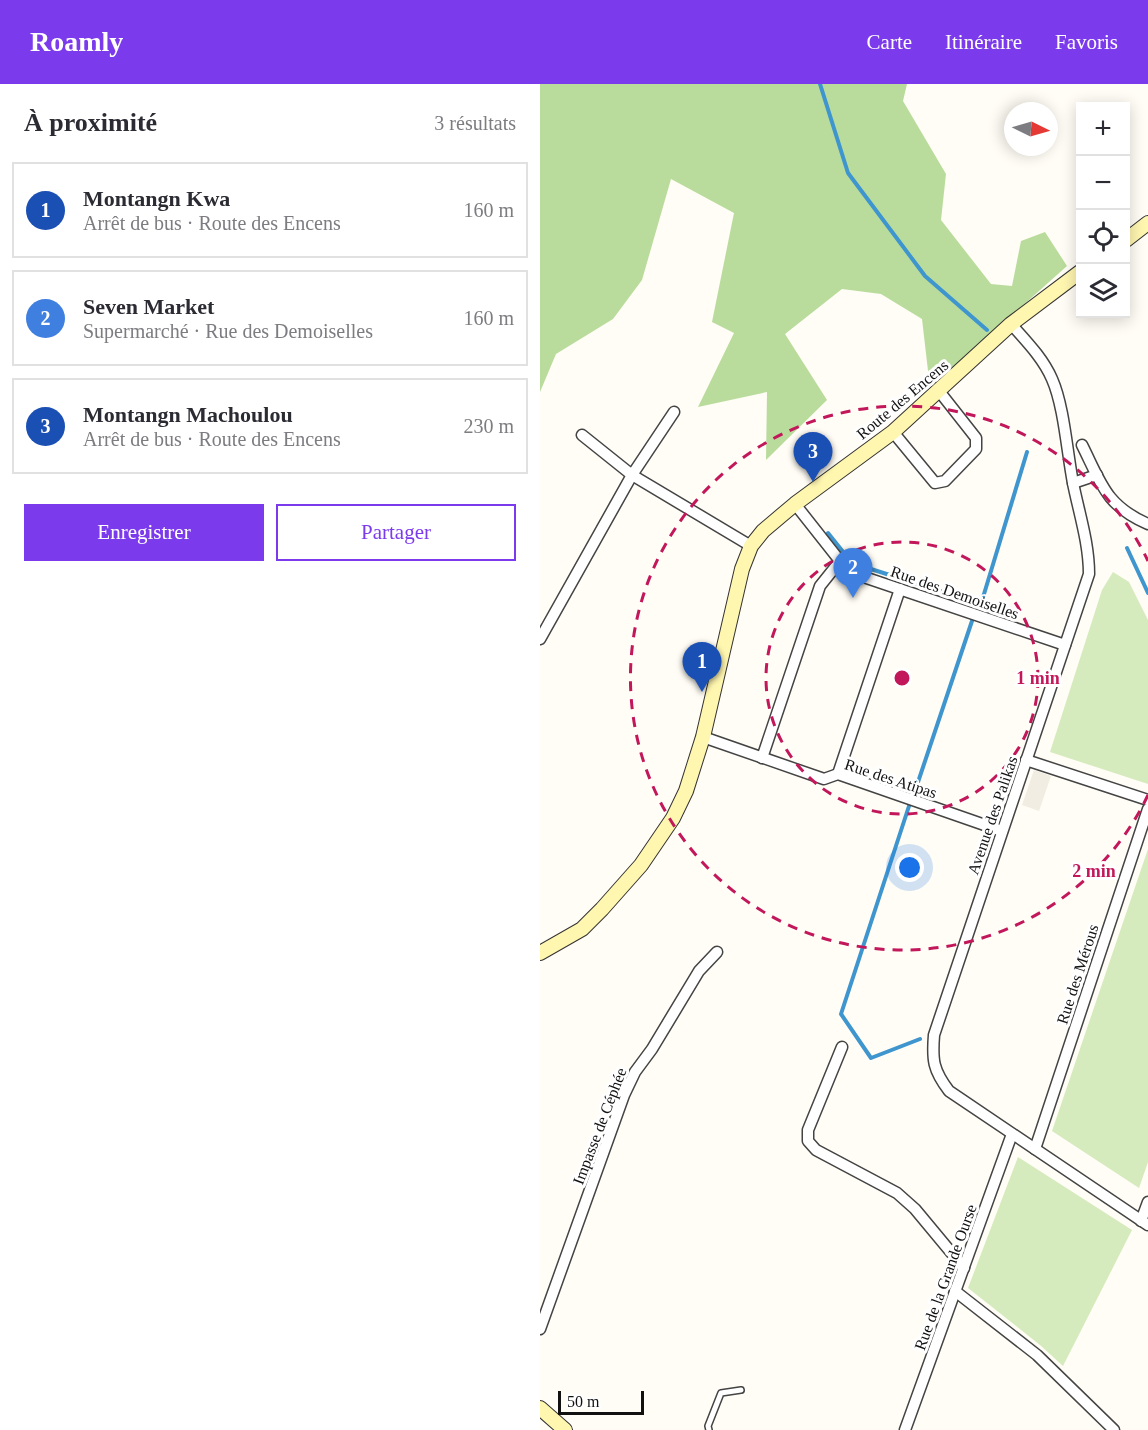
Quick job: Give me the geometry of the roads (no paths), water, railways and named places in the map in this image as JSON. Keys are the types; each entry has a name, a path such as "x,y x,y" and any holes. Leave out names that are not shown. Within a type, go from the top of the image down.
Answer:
{"street":[{"path":"1130,236 1148,223"},
{"name":"Route des Encens","path":"540,953 582,929 640,865 673,818 686,791 703,736 742,570 752,546 763,531 795,504 893,432 1011,324 1076,275"},
{"name":"Avenue des Palikas","path":"1011,324 1033,348 1051,376 1058,394 1073,483 1089,557 1089,574 934,1035 932,1058 938,1076 949,1091 1145,1223"},
{"path":"893,432 934,483 945,481 976,449 976,438 939,391"},
{"path":"540,639 632,475 675,412"},
{"path":"582,435 632,475 752,546"},
{"path":"1082,445 1096,475 1118,507 1148,524"},
{"path":"1073,483 1096,475"},
{"name":"Rue des Demoiselles","path":"795,504 852,573 1065,645"},
{"path":"762,758 820,586 840,561"},
{"path":"837,774 900,589"},
{"name":"Rue des Atipas","path":"703,736 824,779 837,774 1002,831"},
{"path":"1026,760 1148,800"},
{"name":"Rue des Mérous","path":"1035,1149 1148,809"},
{"name":"Impasse de Céphée","path":"540,1329 634,1072 652,1049 699,971 717,952"},
{"path":"842,1047 808,1130 808,1141 816,1150 897,1193 915,1209 964,1268"},
{"name":"Rue de la Grande Ourse","path":"905,1430 1012,1134"},
{"path":"1145,1223 1148,1202"},
{"path":"955,1291 1037,1355 1114,1430"},
{"path":"540,1408 565,1430"}],"lane":[{"path":"709,1430 708,1426 721,1393 741,1390"}],"waterway":[{"path":"820,84 848,173 925,276 987,330"},
{"path":"828,533 852,563 981,604 1027,452"},
{"path":"1127,548 1148,593"},
{"path":"914,794 973,618"},
{"path":"910,803 841,1014 871,1058 920,1039"}],"place":[{"name":"Montangn Machoulou","path":"813,482"},
{"name":"Seven Market","path":"853,598"},
{"name":"Montangn Kwa","path":"702,692"}]}
